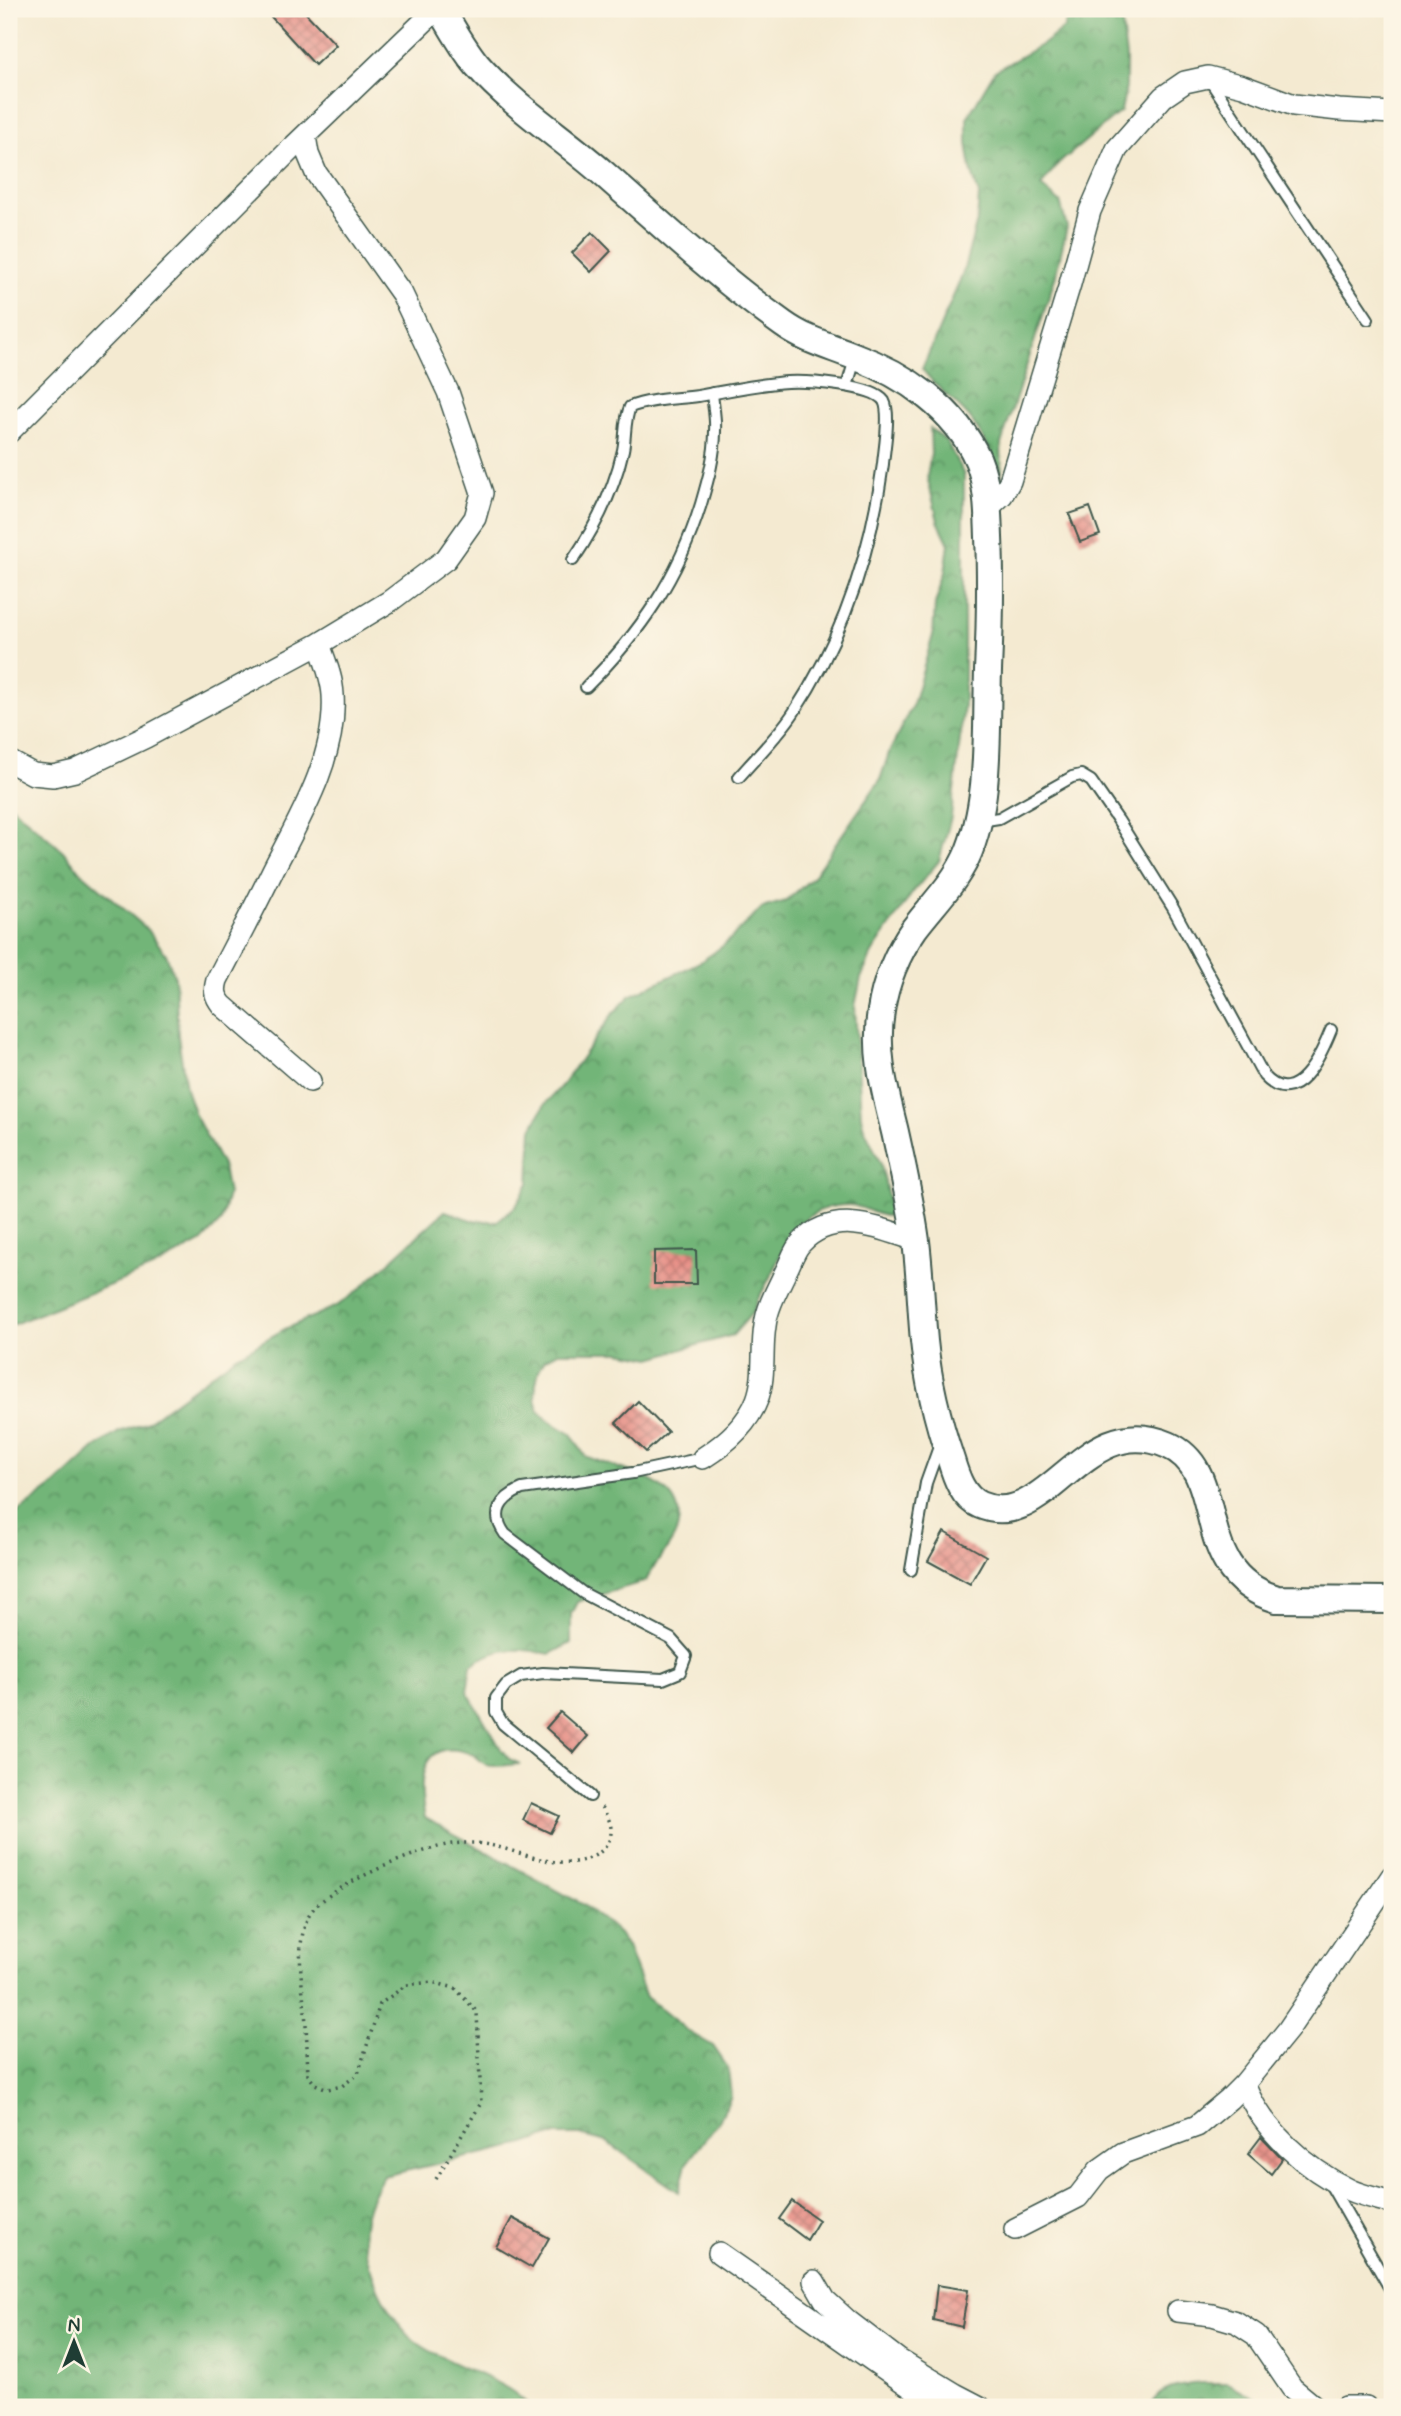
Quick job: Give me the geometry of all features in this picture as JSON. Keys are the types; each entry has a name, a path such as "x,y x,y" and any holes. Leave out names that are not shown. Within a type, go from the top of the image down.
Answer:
{"street":[{"path":"9,432 305,136 439,9 490,79 696,254 799,335 888,369 908,381 952,420 969,441 984,480 988,508 991,606 985,765 979,821 968,854 953,882 915,928 900,952 882,1004 878,1033 879,1059 916,1240 925,1347 935,1406 955,1472 966,1495 979,1505 1002,1510 1020,1508 1095,1451 1113,1441 1129,1437 1144,1438 1173,1447 1190,1461 1199,1476 1227,1564 1235,1576 1260,1594 1277,1599 1392,1600"},
{"path":"988,508 1002,495 1010,481 1090,211 1117,149 1163,97 1185,82 1208,77 1243,86 1294,105 1392,113"},
{"path":"9,761 33,774 53,776 75,771 146,737 319,644 390,601 446,559 475,518 482,493 448,392 402,294 316,173 308,154 305,136"},
{"path":"310,1081 222,1005 214,990 303,812 321,770 332,724 334,696 331,677 319,644"},
{"path":"703,1458 727,1443 757,1401 762,1378 765,1324 774,1296 800,1244 821,1228 842,1222 869,1224 916,1240"},
{"path":"1015,2229 1078,2197 1099,2169 1123,2153 1197,2126 1244,2084 1288,2030 1392,1876"},
{"path":"1244,2084 1252,2103 1267,2125 1296,2154 1325,2176 1353,2192 1392,2203"},
{"path":"719,2253 926,2405 955,2394"},
{"path":"814,2281 825,2300 848,2321 900,2360 979,2407"},
{"path":"1178,2311 1212,2315 1236,2322 1256,2335 1292,2388 1315,2407"},
{"path":"1346,2407 1366,2407"}],"lane":[{"path":"1208,77 1368,319"},
{"path":"847,386 856,356"},
{"path":"573,560 601,514 615,479 630,407 786,382 847,386 877,395 883,401 886,409 886,437 878,502 864,563 842,621 819,672 793,714 739,777"},
{"path":"586,687 634,635 660,598 682,556 711,471 716,430 712,393"},
{"path":"979,821 999,818 1072,777 1082,775 1091,780 1173,908 1264,1076 1271,1084 1284,1087 1294,1085 1305,1077 1321,1056 1331,1030"},
{"path":"911,1570 926,1483 943,1435"},
{"path":"590,1796 503,1724 496,1712 496,1698 506,1685 521,1676 543,1673 663,1679 680,1672 686,1656 671,1639 583,1593 505,1534 499,1525 499,1508 508,1495 522,1489 633,1473 703,1458"},
{"path":"1325,2176 1392,2292"}],"path":[{"path":"436,2179 481,2103 477,2012 455,1988 432,1982 405,1985 380,2004 358,2074 342,2086 328,2089 316,2084 309,2075 300,1972 301,1943 309,1914 331,1894 362,1875 451,1844 475,1843 501,1847 530,1857 561,1863 576,1862 599,1854 608,1845 611,1823 605,1811 590,1796"}],"green space":[{"path":"1070,9 1120,9 1126,57 1126,87 1121,111 1057,165 1041,186 1060,202 1067,227 1055,278 1001,444 1002,476 974,424 922,369 962,276 977,221 979,195 971,169 967,118 995,71 1043,44 1064,28"},
{"path":"930,428 947,442 964,475 964,705 951,817 939,861 913,892 873,951 861,978 855,1006 861,1116 881,1164 892,1216 850,1205 830,1207 801,1223 782,1251 753,1312 733,1335 651,1358 620,1352 558,1352 545,1359 536,1383 535,1398 539,1411 571,1434 585,1456 634,1473 665,1490 675,1502 679,1517 675,1535 646,1581 577,1602 571,1614 571,1643 550,1654 509,1650 490,1654 471,1665 467,1691 501,1749 509,1759 520,1764 491,1766 474,1755 443,1750 433,1755 423,1775 425,1818 584,1905 619,1934 627,1946 646,1997 689,2032 713,2046 728,2068 731,2096 719,2121 686,2164 679,2192 607,2142 580,2135 551,2135 525,2144 383,2176 367,2212 364,2240 372,2273 388,2307 408,2335 419,2344 499,2384 531,2407 9,2407 9,1519 56,1484 95,1448 119,1432 146,1423 235,1357 285,1329 337,1306 359,1290 445,1211 471,1220 496,1222 516,1206 529,1183 532,1129 545,1104 563,1084 612,1015 630,996 702,961 724,945 762,908 786,901 812,878 880,780 889,753 913,704 933,635 935,604 945,573 949,544 938,521 927,476 931,454"},
{"path":"9,804 147,929 166,954 175,978 178,1036 186,1089 195,1115 223,1167 228,1194 221,1221 201,1242 152,1268 9,1326"},
{"path":"1201,2383 1227,2383 1271,2407 1150,2407 1165,2391"}],"building":[{"path":"264,9 302,9 336,45 315,65"},
{"path":"592,232 611,251 591,272 572,253"},
{"path":"1090,507 1100,535 1080,542 1069,514"},
{"path":"696,1250 697,1284 654,1284 654,1251"},
{"path":"638,1401 668,1432 646,1452 616,1423"},
{"path":"944,1532 986,1556 970,1584 928,1561"},
{"path":"560,1712 588,1736 574,1753 546,1728"},
{"path":"531,1803 559,1816 550,1833 523,1820"},
{"path":"1261,2137 1282,2159 1271,2174 1248,2154"},
{"path":"792,2201 819,2220 807,2240 779,2219"},
{"path":"512,2218 549,2238 532,2268 496,2247"},
{"path":"937,2285 968,2290 962,2327 933,2320"}]}
